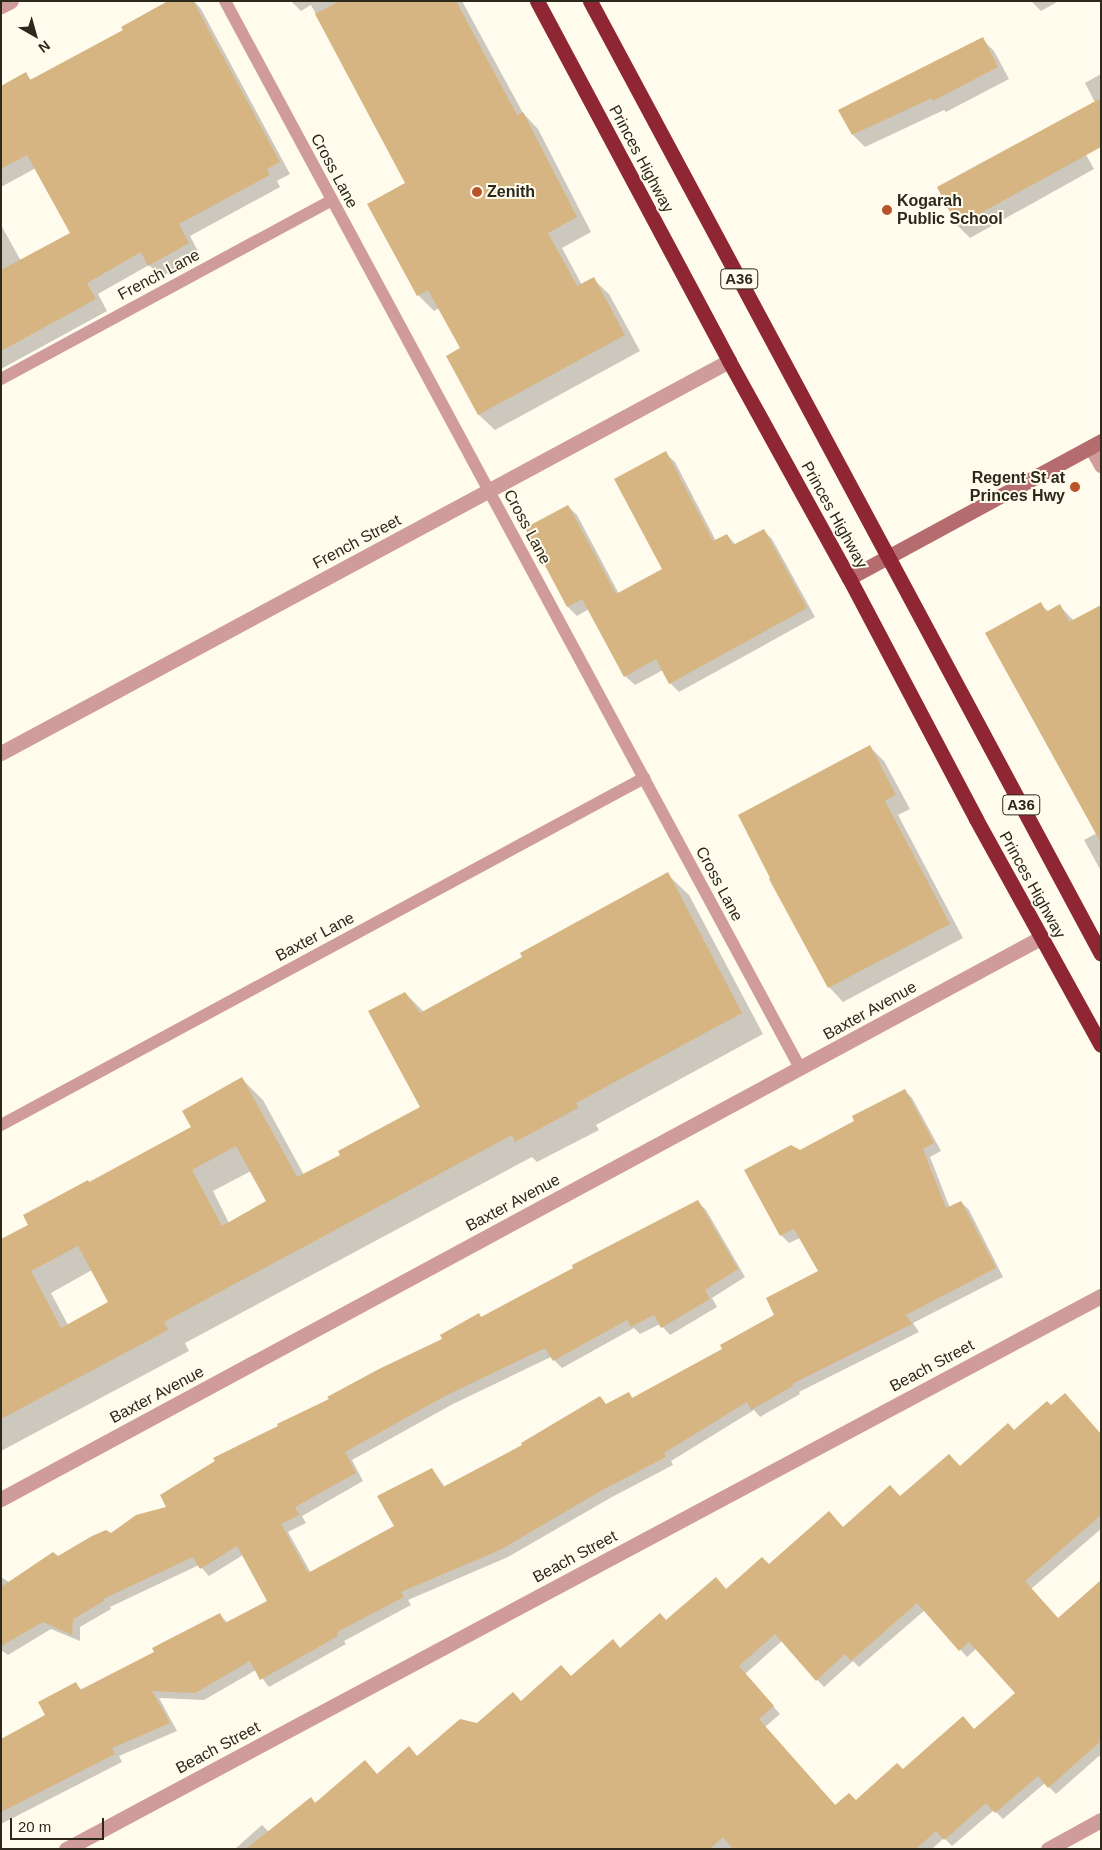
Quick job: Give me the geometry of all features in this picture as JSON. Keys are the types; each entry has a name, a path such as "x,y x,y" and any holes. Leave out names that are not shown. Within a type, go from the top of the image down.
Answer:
{"highway":[{"name":"Princes Highway","path":"537,1 729,361 849,578 971,810 1101,1044"},
{"name":"Princes Highway","path":"590,1 1101,954"}],"main road":[{"path":"849,578 1096,444"}],"street":[{"path":"1,6 11,1"},
{"name":"French Street","path":"1,753 729,361"},
{"path":"1096,444 1101,465"},
{"name":"Baxter Avenue","path":"1,1499 1042,937"},
{"name":"Beach Street","path":"66,1849 1101,1296"},
{"path":"1048,1849 1101,1820"}],"lane":[{"name":"Cross Lane","path":"224,1 800,1068"},
{"name":"French Lane","path":"1,379 332,200"},
{"name":"Baxter Lane","path":"1,1125 644,778"}],"building":[{"path":"168,1 193,1 280,162 267,169 270,175 179,224 189,243 148,266 141,252 87,283 96,299 1,351 1,270 70,233 27,155 1,169 1,86 26,72 30,80 123,30 121,27"},
{"path":"340,1 456,1 517,115 523,112 577,217 548,233 577,286 594,277 625,335 478,415 446,356 460,348 428,290 417,296 367,204 405,183 315,14"},
{"path":"983,37 998,67 933,101 932,98 852,135 838,110"},
{"path":"1101,98 1101,147 957,226 937,187"},
{"path":"666,451 713,541 727,534 733,545 764,529 807,608 669,684 656,659 624,677 582,599 567,607 525,528 568,505 616,594 662,569 614,479"},
{"path":"1041,602 1046,612 1060,604 1069,622 1101,605 1101,843 985,633"},
{"path":"870,745 896,795 885,801 950,924 828,988 769,879 738,815"},
{"path":"668,872 742,1013 576,1103 578,1108 515,1142 512,1135 164,1322 168,1330 1,1419 1,1239 28,1225 23,1215 191,1127 182,1111 242,1077 297,1177 340,1155 338,1151 420,1107 368,1011 405,992 420,1013 522,957 520,953","holes":["236,1146 266,1201 222,1226 192,1170","78,1246 108,1302 61,1328 31,1271"]},
{"path":"905,1089 934,1143 923,1149 946,1208 961,1201 996,1268 906,1315 912,1324 792,1384 793,1386 751,1410 747,1402 664,1453 666,1457 604,1489 500,1550 401,1592 404,1597 337,1632 338,1636 260,1680 250,1661 195,1693 152,1691 170,1723 112,1748 115,1754 1,1812 1,1739 45,1715 38,1702 76,1682 80,1690 154,1652 152,1648 220,1613 225,1623 267,1601 237,1546 200,1569 193,1557 103,1599 104,1601 73,1619 72,1635 43,1622 1,1646 1,1587 53,1552 58,1556 92,1536 106,1530 111,1533 136,1515 166,1507 160,1495 215,1461 213,1458 329,1399 327,1397 379,1369 442,1339 440,1335 479,1313 481,1317 573,1268 572,1265 698,1200 738,1269 705,1290 710,1299 661,1328 654,1315 631,1327 627,1320 553,1361 545,1348 445,1396 345,1452 356,1473 295,1507 299,1515 281,1524 308,1573 394,1526 377,1496 432,1468 443,1487 522,1445 521,1443 600,1396 606,1404 629,1392 632,1398 722,1349 720,1345 774,1315 766,1298 818,1271 794,1229 780,1236 744,1170 791,1145 800,1150 854,1121 852,1116"},
{"path":"1065,1393 1101,1434 1101,1515 1025,1581 1058,1618 1101,1580 1101,1741 1048,1788 1038,1776 995,1813 986,1803 944,1840 936,1831 916,1849 733,1849 723,1837 710,1849 246,1849 311,1797 315,1803 365,1760 377,1774 409,1746 417,1756 460,1719 477,1723 513,1692 521,1701 561,1665 571,1676 613,1639 620,1648 660,1613 666,1620 716,1577 726,1589 762,1557 769,1564 829,1511 843,1527 890,1485 900,1496 949,1454 960,1466 1008,1423 1014,1430 1047,1401 1051,1405","holes":["917,1603 959,1651 969,1642 1015,1693 974,1729 963,1716 903,1769 897,1763 856,1800 849,1793 835,1805 759,1719 774,1706 739,1666 775,1634 816,1681 845,1654 851,1661"]}],"place":[{"name":"Zenith","path":"477,192"},
{"name":"Kogarah Public School","path":"887,210"},
{"name":"Regent St at Princes Hwy","path":"1075,487"}]}
